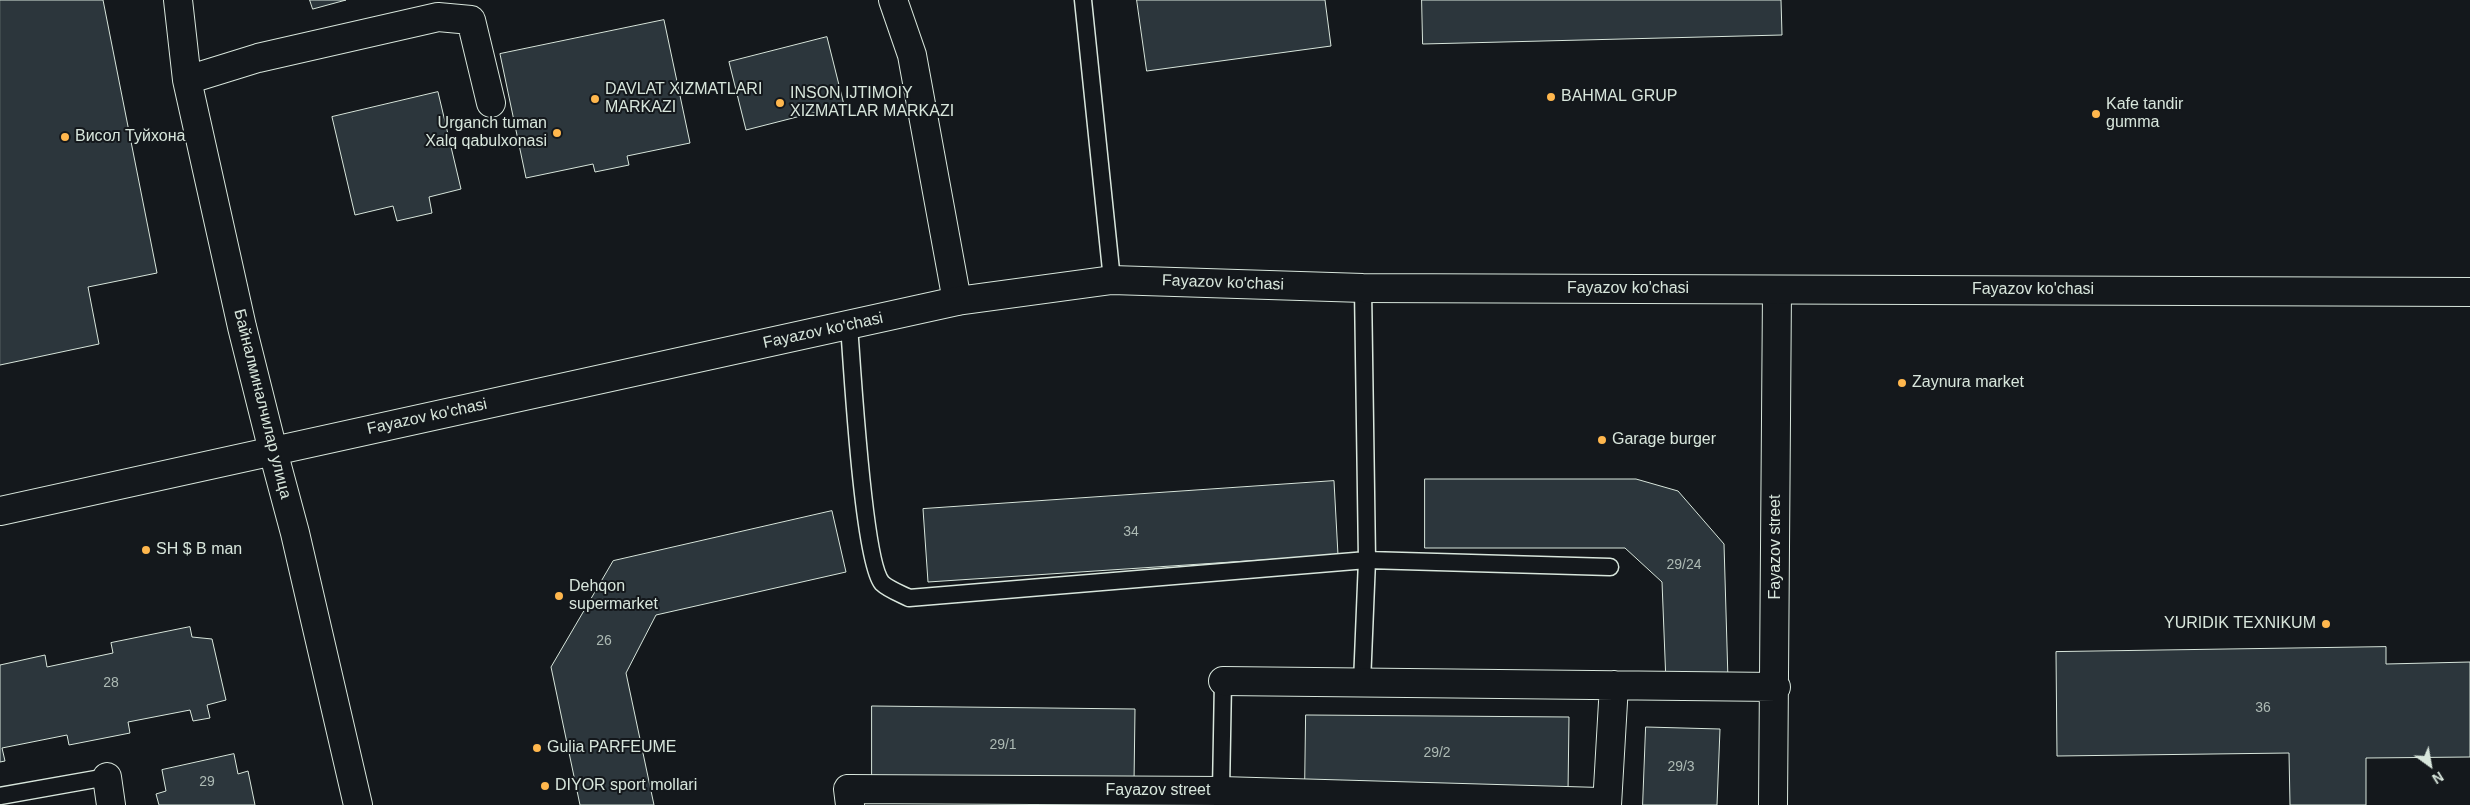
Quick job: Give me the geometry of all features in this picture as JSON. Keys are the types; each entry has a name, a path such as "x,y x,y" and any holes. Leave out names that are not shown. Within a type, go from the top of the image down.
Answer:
{"street":[{"name":"Байналминалчилар улица","path":"178,0 187,80 242,326 295,533 358,805"},
{"path":"893,0 912,55 957,302"},
{"path":"187,80 258,58 438,17 471,20 491,103"},
{"name":"Fayazov ko'chasi","path":"0,511 957,302 1112,280 1364,288 2470,292"},
{"name":"Fayazov street","path":"1773,805 1776,687 1777,290"},
{"path":"1223,681 1776,687"},
{"path":"1606,805 1614,685"},
{"path":"107,777 111,805"},
{"name":"Fayazov street","path":"850,805 848,789 1600,802 1606,805"}],"lane":[{"path":"1082,0 1112,280"},
{"path":"1362,683 1367,560 1364,288"},
{"path":"849,325 867,528 876,570 883,583 909,598 1367,560 1610,567"},
{"path":"1223,681 1232,796"},
{"path":"0,796 107,777"}],"building":[{"name":"Висол Туйхона","path":"0,0 103,0 157,273 88,287 99,344 0,365"},
{"path":"310,0 346,0 313,9"},
{"path":"1137,0 1325,0 1331,46 1147,71"},
{"path":"1422,0 1781,0 1782,35 1423,44"},
{"name":"DAVLAT XIZMATLARI MARKAZI","path":"664,20 690,143 627,156 629,165 595,172 593,164 526,178 500,54"},
{"path":"827,37 844,105 746,130 729,62"},
{"path":"438,92 461,189 429,197 432,213 397,221 393,206 355,215 332,117"},
{"path":"1425,479 1636,479 1678,491 1724,544 1728,680 1666,683 1662,582 1625,548 1425,548"},
{"path":"1334,481 1338,555 928,582 923,509"},
{"path":"832,511 846,572 656,615 626,673 654,805 580,805 551,667 613,561"},
{"path":"190,627 192,637 212,639 226,700 207,705 210,718 193,721 190,710 128,722 130,733 69,745 67,735 2,748 5,761 0,762 0,665 45,655 47,667 113,653 111,643"},
{"path":"2386,647 2386,664 2470,662 2470,757 2366,758 2366,805 2290,805 2289,753 2057,756 2056,652"},
{"path":"872,706 1135,709 1134,783 872,781"},
{"path":"1306,715 1569,717 1568,792 1305,789"},
{"path":"1646,727 1720,729 1717,805 1643,805"},
{"path":"234,754 238,774 248,771 255,805 159,805 156,794 166,791 162,770"}],"place":[{"name":"BAHMAL GRUP","path":"1551,97"},
{"name":"DAVLAT XIZMATLARI MARKAZI","path":"595,99"},
{"name":"INSON IJTIMOIY XIZMATLAR MARKAZI","path":"780,103"},
{"name":"Kafe tandir gumma","path":"2096,114"},
{"name":"Urganch tuman Xalq qabulxonasi","path":"557,133"},
{"name":"Висол Туйхона","path":"65,137"},
{"name":"Zaynura market","path":"1902,383"},
{"name":"Garage burger","path":"1602,440"},
{"name":"SH $ B man","path":"146,550"},
{"name":"Dehqon supermarket","path":"559,596"},
{"name":"YURIDIK TEXNIKUM","path":"2326,624"},
{"name":"Gulia PARFEUME","path":"537,748"},
{"name":"DIYOR sport mollari","path":"545,786"}]}
